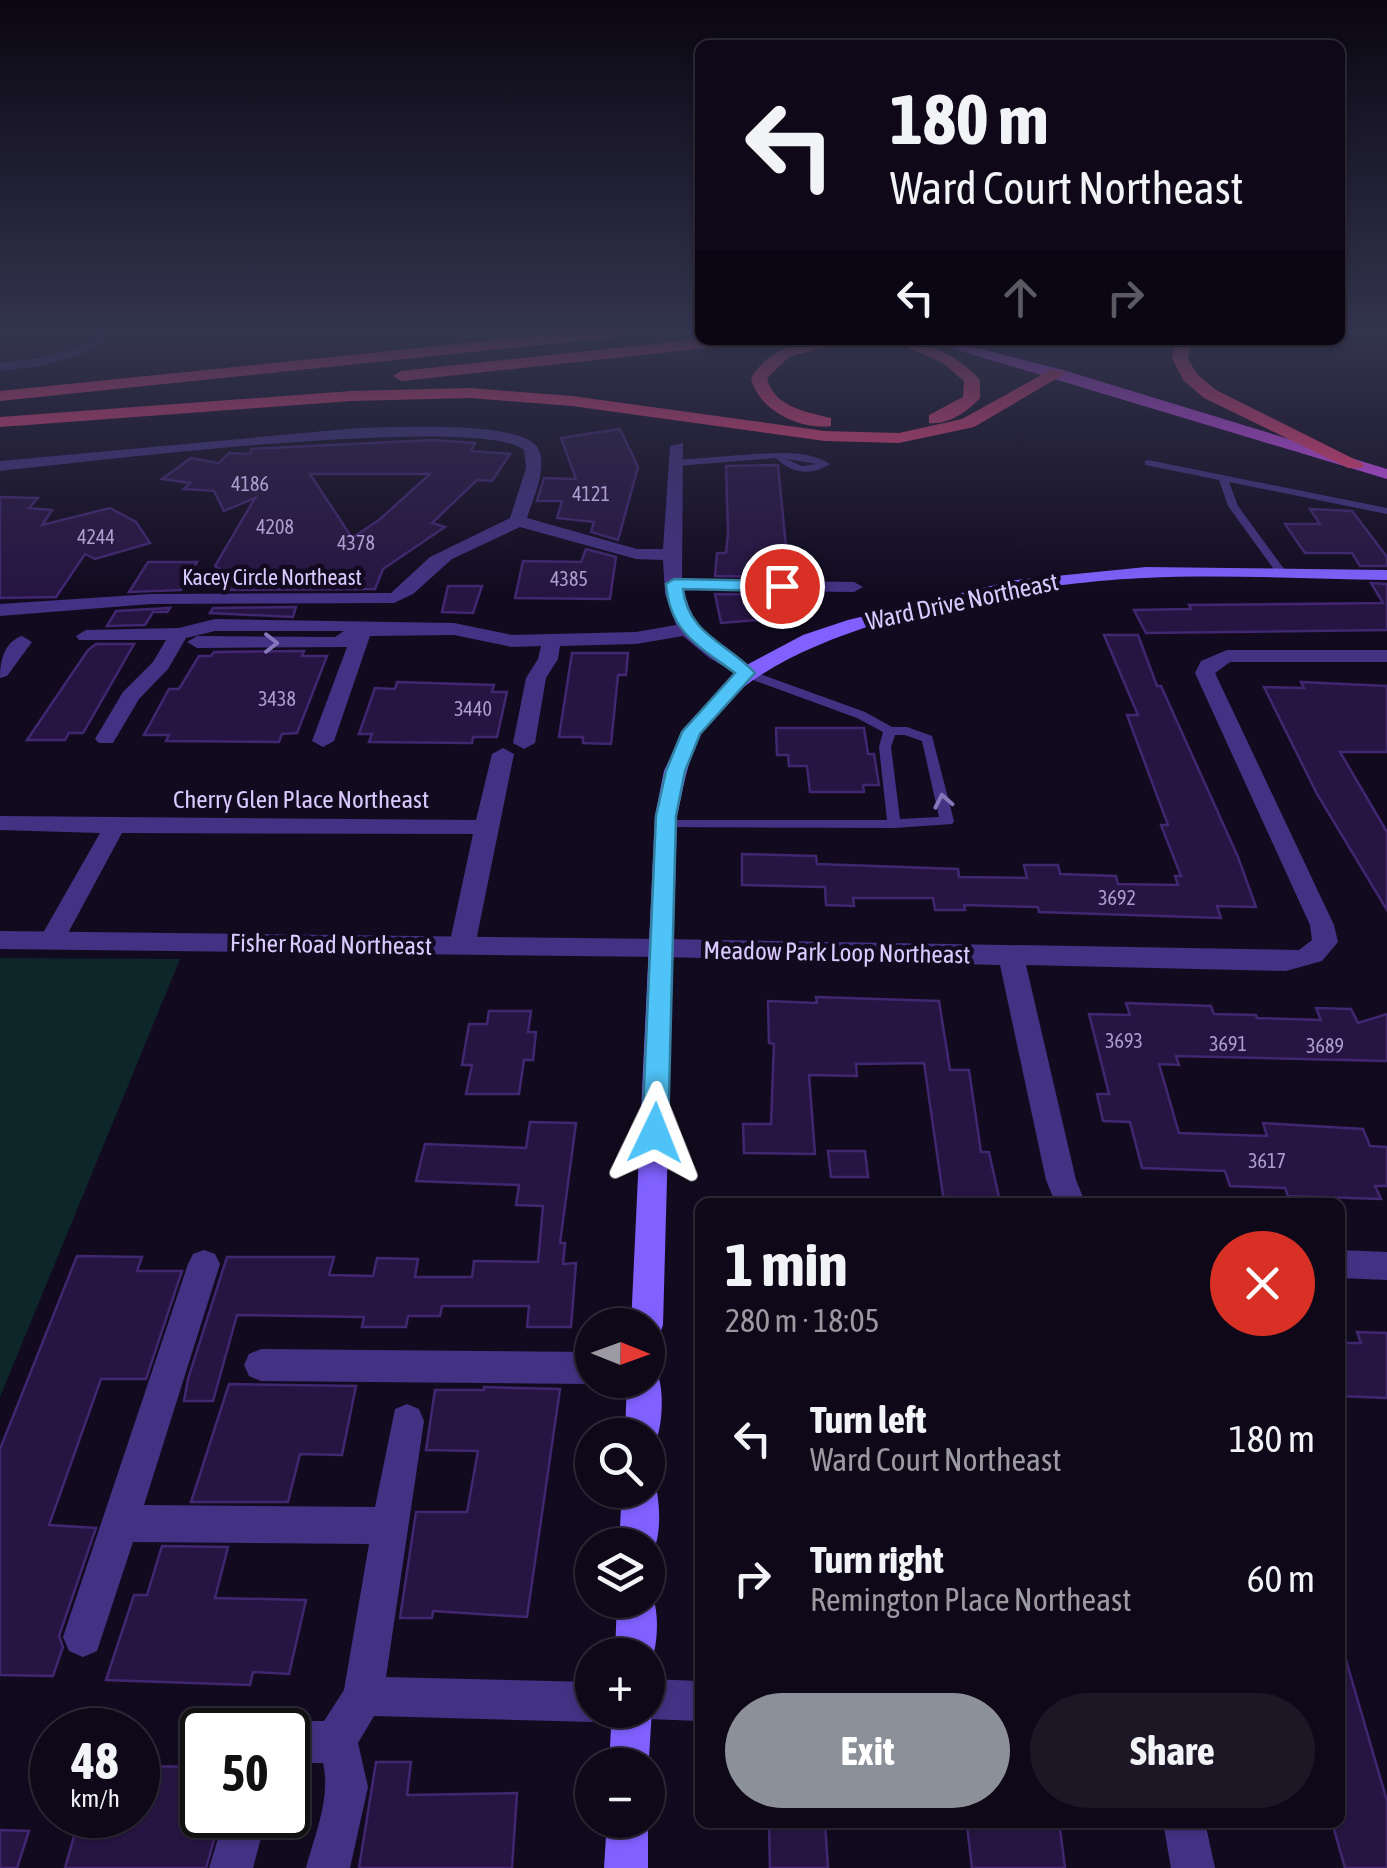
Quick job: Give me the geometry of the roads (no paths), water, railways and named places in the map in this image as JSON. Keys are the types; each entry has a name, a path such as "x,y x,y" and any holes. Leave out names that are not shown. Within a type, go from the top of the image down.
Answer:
{"highway":[{"path":"0,421 26,418"},
{"path":"0,421 40,418"},
{"path":"696,418 825,436 899,438 977,418"},
{"path":"816,418 849,426 920,423 933,418"},
{"path":"1261,418 1355,464"}],"main road":[{"path":"1205,418 1387,474"},
{"path":"1355,464 1387,482"},
{"name":"Ward Drive Northeast","path":"648,1308 666,824 676,771 692,732 746,673 810,639 855,624 1016,585 1146,572 1387,574"},
{"path":"626,1868 627,1838"}],"street":[{"path":"0,466 339,434 488,433 522,441 534,456 518,521 636,554 673,555"},
{"path":"678,455 673,555 676,604 688,629 746,673"},
{"name":"Kacey Circle Northeast","path":"0,610 151,598 394,598 408,592 440,558 518,521"},
{"path":"674,584 854,587"},
{"path":"86,636 178,634 198,642 339,643 362,630 438,628 496,640 636,638 688,629"},
{"path":"323,741 362,630"},
{"path":"106,739 130,696 162,665 178,634"},
{"path":"524,742 536,678 548,659 552,639"},
{"path":"0,672 22,642"},
{"name":"Meadow Park Loop Northeast","path":"662,948 1286,962 1307,959 1326,942 1322,925 1205,674 1208,666 1228,656 1387,656"},
{"path":"462,946 502,754"},
{"name":"Cherry Glen Place Northeast","path":"0,823 486,827"},
{"path":"52,940 115,826"},
{"name":"Fisher Road Northeast","path":"0,940 662,948"},
{"path":"1011,956 1061,1180 1068,1198"},
{"path":"83,1637 204,1264"},
{"path":"1345,1264 1387,1266"},
{"path":"261,1365 575,1368"},
{"path":"335,1742 363,1696 407,1420"},
{"path":"120,1524 390,1526"},
{"path":"363,1696 575,1702"},
{"path":"665,1700 695,1701"},
{"path":"310,1742 335,1742"},
{"path":"328,1868 349,1779 346,1758 335,1742"},
{"path":"1185,1828 1193,1868"},
{"path":"232,1868 240,1838"}],"lane":[{"path":"678,455 780,458"},
{"path":"1148,463 1387,512"},
{"path":"1223,478 1232,506 1282,572"},
{"path":"666,824 947,822 928,739 907,731 890,731 861,715 746,673"},
{"path":"890,731 886,747 894,824"}]}
